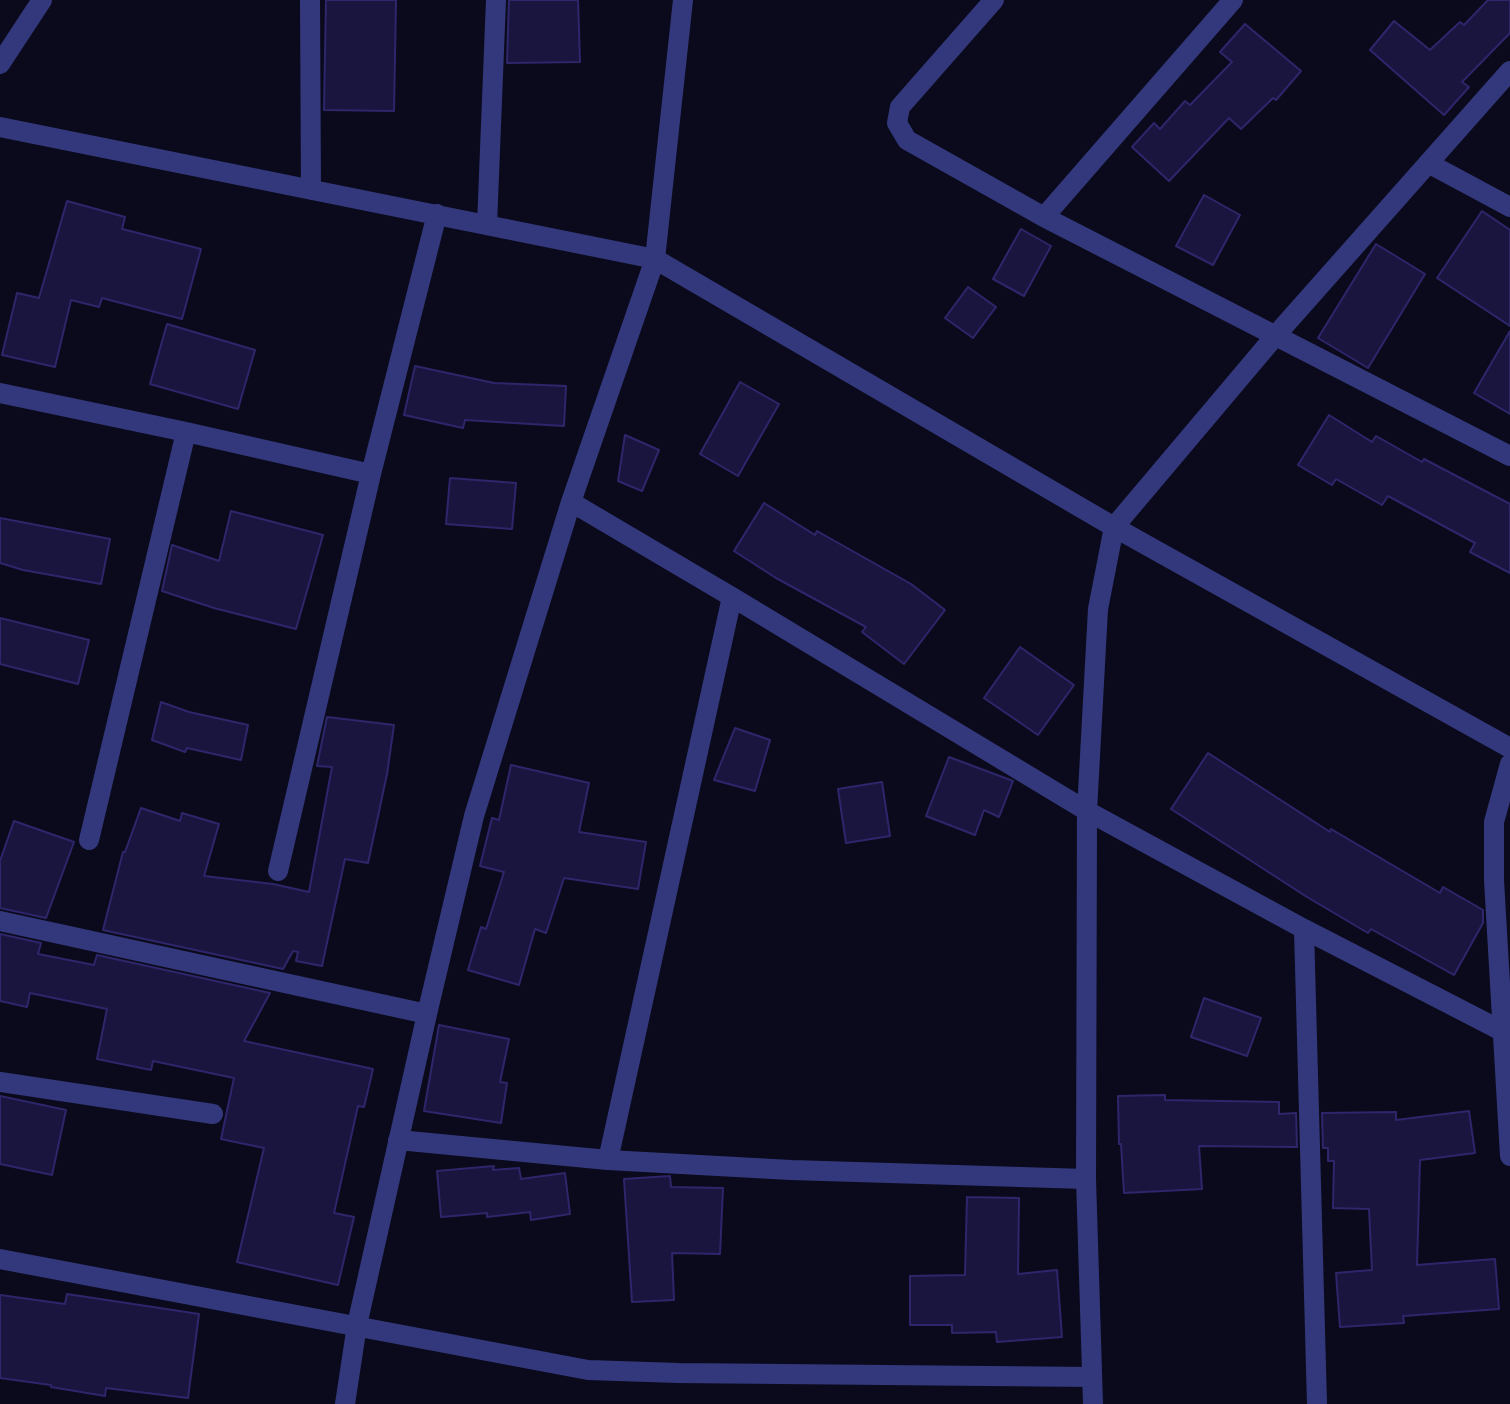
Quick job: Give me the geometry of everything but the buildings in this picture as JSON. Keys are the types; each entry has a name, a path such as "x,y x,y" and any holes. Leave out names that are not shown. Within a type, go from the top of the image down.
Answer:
{"street":[{"path":"0,64 42,0"},
{"path":"310,0 311,190"},
{"path":"487,225 496,0"},
{"path":"994,0 900,107 897,123 907,140 1044,217 1510,456"},
{"path":"1044,217 1233,0"},
{"path":"345,1404 357,1325 474,816 571,502 655,259 685,3"},
{"path":"1093,1404 1086,1179 1087,811 1098,609 1114,527 1276,335 1510,71"},
{"path":"0,127 655,259 1114,527 1510,748"},
{"path":"1428,163 1510,207"},
{"path":"278,871 371,474 437,214"},
{"path":"0,393 371,474"},
{"path":"89,840 186,432"},
{"path":"571,502 1087,811 1304,929 1502,1031"},
{"path":"608,1160 732,597"},
{"path":"1510,764 1494,822 1494,880 1510,1156"},
{"path":"0,921 427,1014"},
{"path":"1304,929 1317,1404"},
{"path":"0,1082 213,1114"},
{"path":"398,1140 608,1160 791,1170 1086,1179"},
{"path":"0,1259 588,1370 1092,1377"}]}
